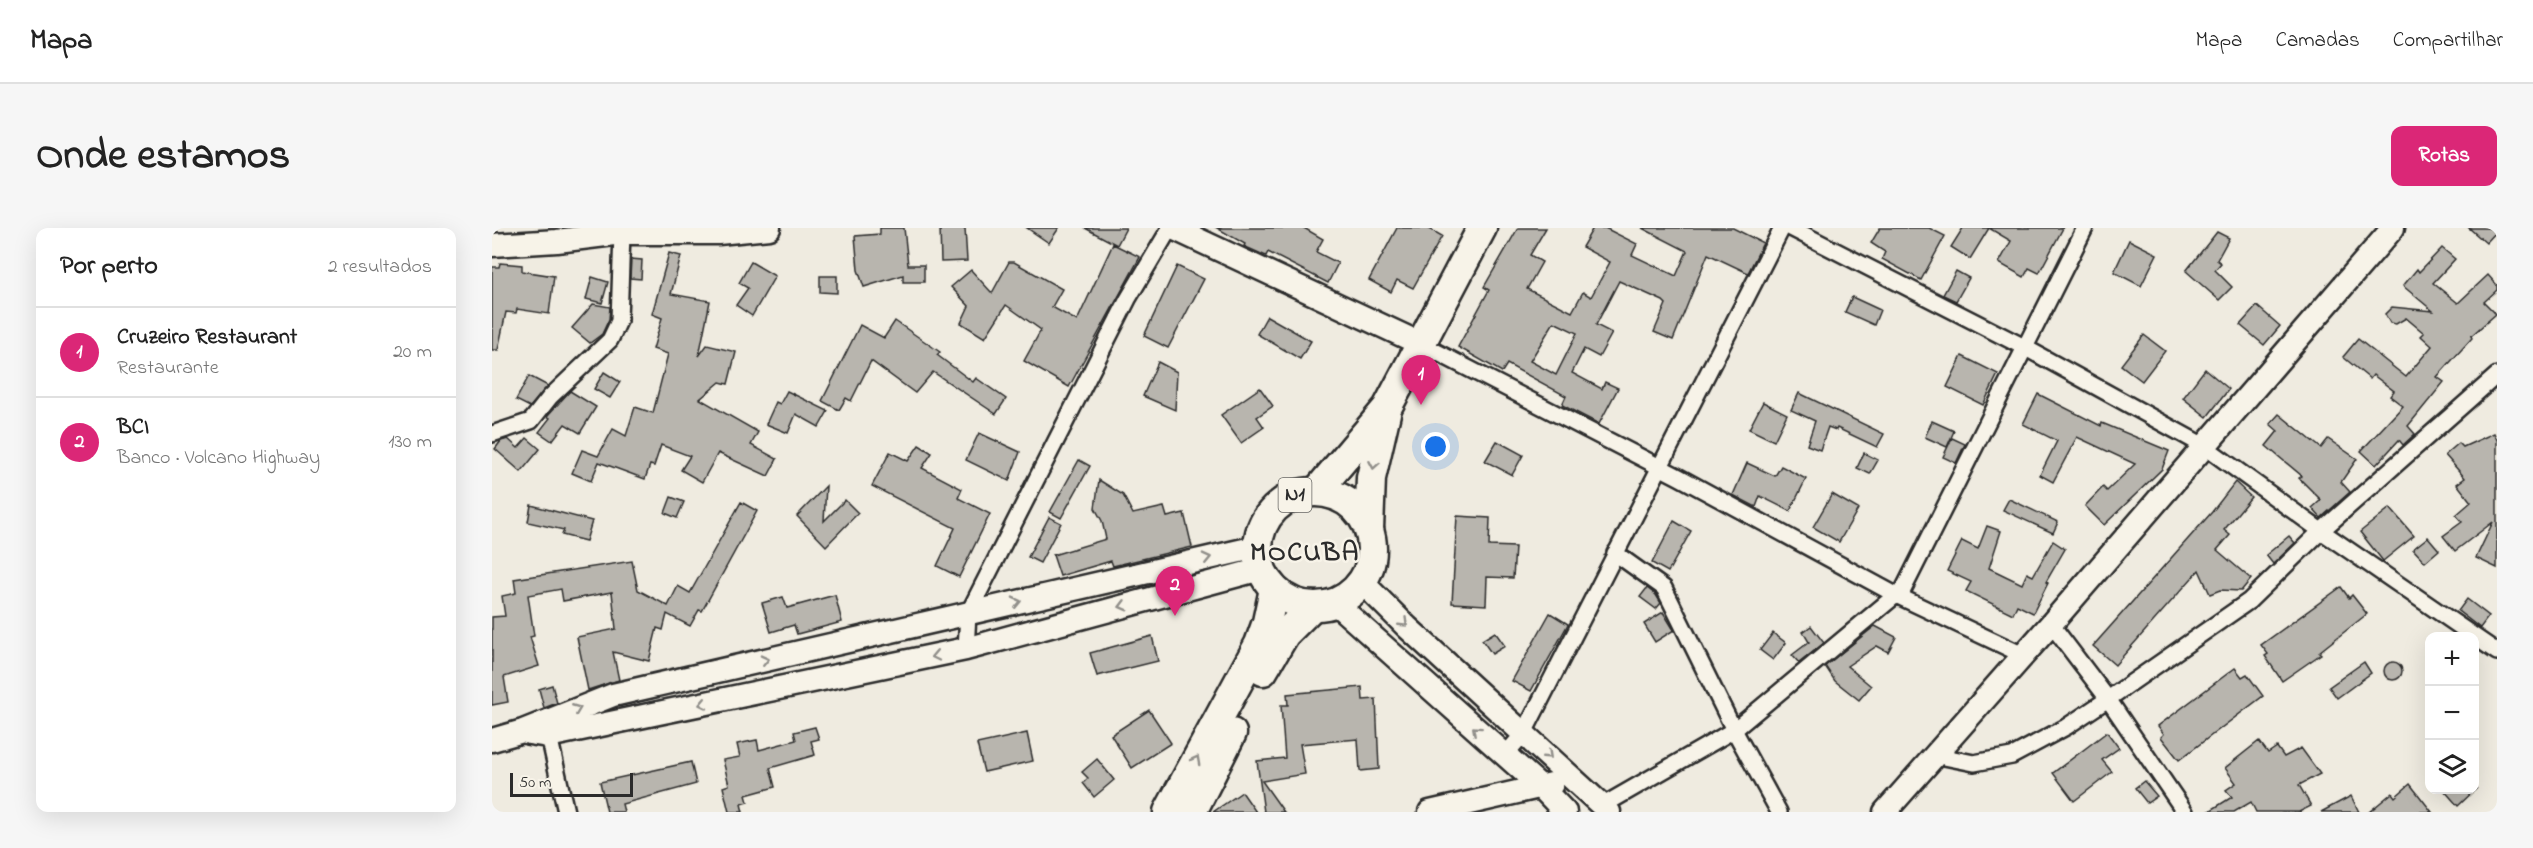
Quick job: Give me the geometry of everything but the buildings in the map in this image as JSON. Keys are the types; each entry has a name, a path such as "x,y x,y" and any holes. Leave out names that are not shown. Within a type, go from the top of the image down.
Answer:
{"highway":[{"name":"N1","path":"1317,491 1387,408 1482,228"},
{"name":"N1","path":"1362,582 1372,556 1369,529 1371,478 1387,408"},
{"name":"N1","path":"1168,812 1259,644 1267,622 1262,525 1275,507 1294,495 1317,491 1339,496 1357,509 1369,529"},
{"path":"1264,568 1298,604 1324,604"},
{"path":"1202,804 1275,648 1324,604 1350,594 1362,582"}],"street":[{"path":"492,245 557,241 622,233 718,233 769,228"},
{"path":"966,649 968,614 1128,299 1172,228 1421,344 1658,466 1898,595 2023,655"},
{"path":"1505,755 1524,733 1658,466 1782,228"},
{"path":"1791,228 2024,347 2204,446 2321,531 2497,652"},
{"path":"1324,604 1505,755 1541,787 1562,812 1606,809 1734,730 1898,595 2085,228"},
{"path":"1885,812 2051,624 2393,228"},
{"path":"492,434 531,421 550,397 610,340 619,321 622,233"},
{"path":"1934,755 1974,763 2012,756 2066,727 2108,699 2249,600 2321,531 2497,375"},
{"path":"1615,553 1664,588 1734,730 1779,812"},
{"path":"548,729 613,695 968,614 1264,568"},
{"path":"492,740 523,731 548,729 966,649 1264,568"},
{"path":"1362,582 1407,627 1606,809"},
{"path":"2051,624 2108,699 2185,812"},
{"path":"548,729 566,812"},
{"path":"1430,812 1572,778"}],"place":[{"name":"Cruzeiro Restaurant","path":"1421,405"},
{"name":"BCI","path":"1175,616"}],"district":[{"name":"MOCUBA","path":"1305,553"}]}
